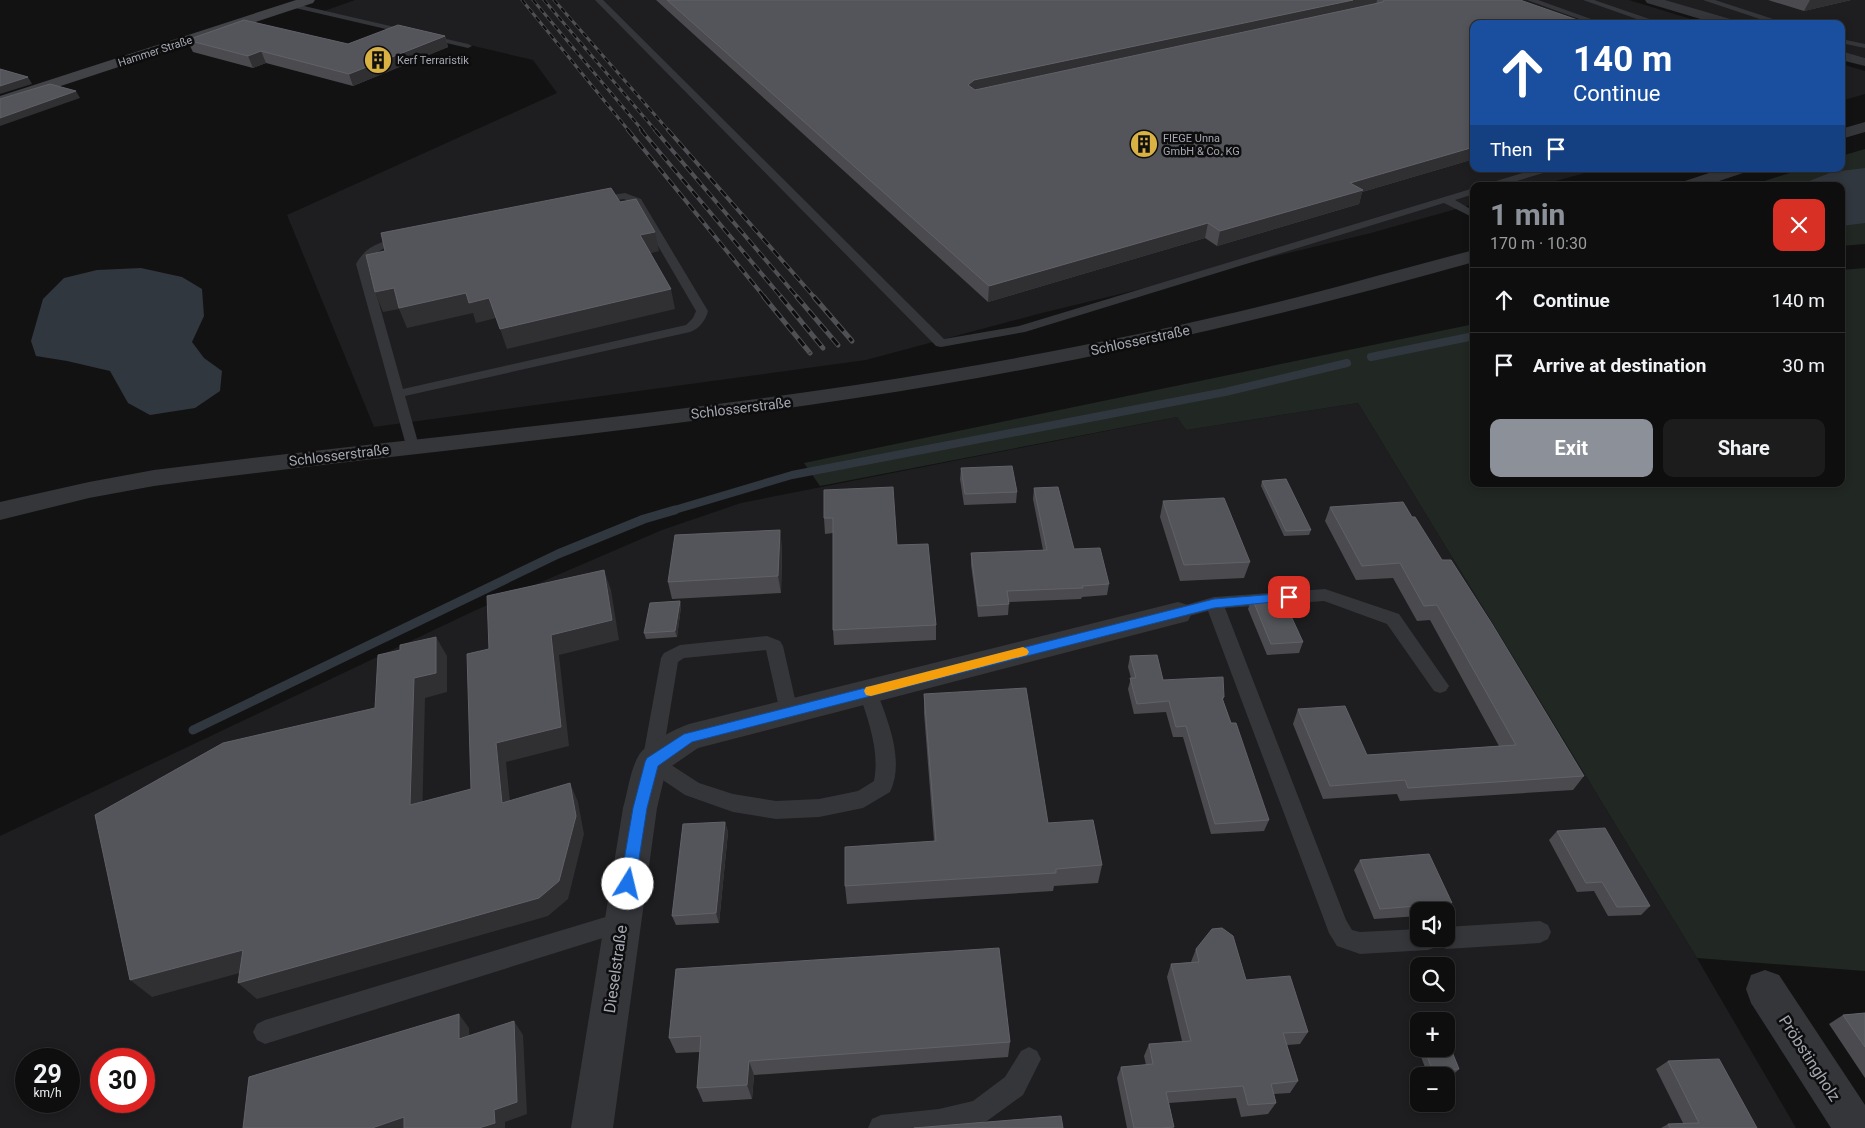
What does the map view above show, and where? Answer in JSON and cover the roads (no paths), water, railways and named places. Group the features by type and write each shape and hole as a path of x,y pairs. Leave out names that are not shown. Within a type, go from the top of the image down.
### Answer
{"main road":[{"name":"Hammer Straße","path":"0,101 309,0"}],"street":[{"path":"1651,0 1718,20"},
{"path":"1845,56 1865,62"},
{"path":"1845,133 1865,127"},
{"path":"1700,182 1728,172"},
{"name":"Schlosserstraße","path":"0,511 89,490 154,478 768,404 1017,365 1240,318 1470,257"},
{"path":"652,762 689,737 1178,612"},
{"name":"Dieselstraße","path":"592,1128 640,808 652,762"},
{"name":"Pröbstingholz","path":"1765,988 1855,1128"}],"lane":[{"path":"599,0 941,343 1021,329 1470,192"},
{"path":"1531,0 1589,20"},
{"path":"1586,0 1648,20"},
{"path":"1707,0 1780,20"},
{"path":"1726,0 1781,20"},
{"path":"294,5 468,46"},
{"path":"1845,43 1865,46"},
{"path":"1503,182 1536,172"},
{"path":"398,394 690,328 695,324 701,317 702,311 637,201 625,196 579,204"},
{"path":"1446,200 1470,213"},
{"path":"412,446 362,264 367,253 382,245 418,237"},
{"path":"1178,612 1214,603 1325,595 1393,619 1440,686"},
{"path":"1214,603 1337,926 1345,938 1360,943 1410,940"},
{"path":"789,712 774,646 767,643 680,652 670,658 652,762 692,789 733,803 776,810 819,808 863,799 883,786 887,772 884,748 868,692"},
{"path":"265,1032 622,922"},
{"path":"1455,937 1540,932"},
{"path":"881,1128 939,1121 978,1112 1014,1086 1028,1059"}],"waterway":[{"path":"1371,357 1470,337"},
{"path":"671,511 792,475 1225,392 1347,363"},
{"path":"193,730 558,554 644,519 675,510"}],"railway":[{"path":"522,0 629,131"},
{"path":"533,0 643,131"},
{"path":"544,0 656,131"},
{"path":"554,0 669,131"},
{"path":"628,130 765,298"},
{"path":"641,130 782,298"},
{"path":"655,130 798,298"},
{"path":"668,130 815,298"},
{"path":"764,297 810,353"},
{"path":"781,297 823,348"},
{"path":"797,297 838,345"},
{"path":"814,297 852,341"}],"place":[{"name":"Kerf Terraristik","path":"378,60"},
{"name":"FIEGE Unna GmbH & Co. KG","path":"1144,144"}]}
